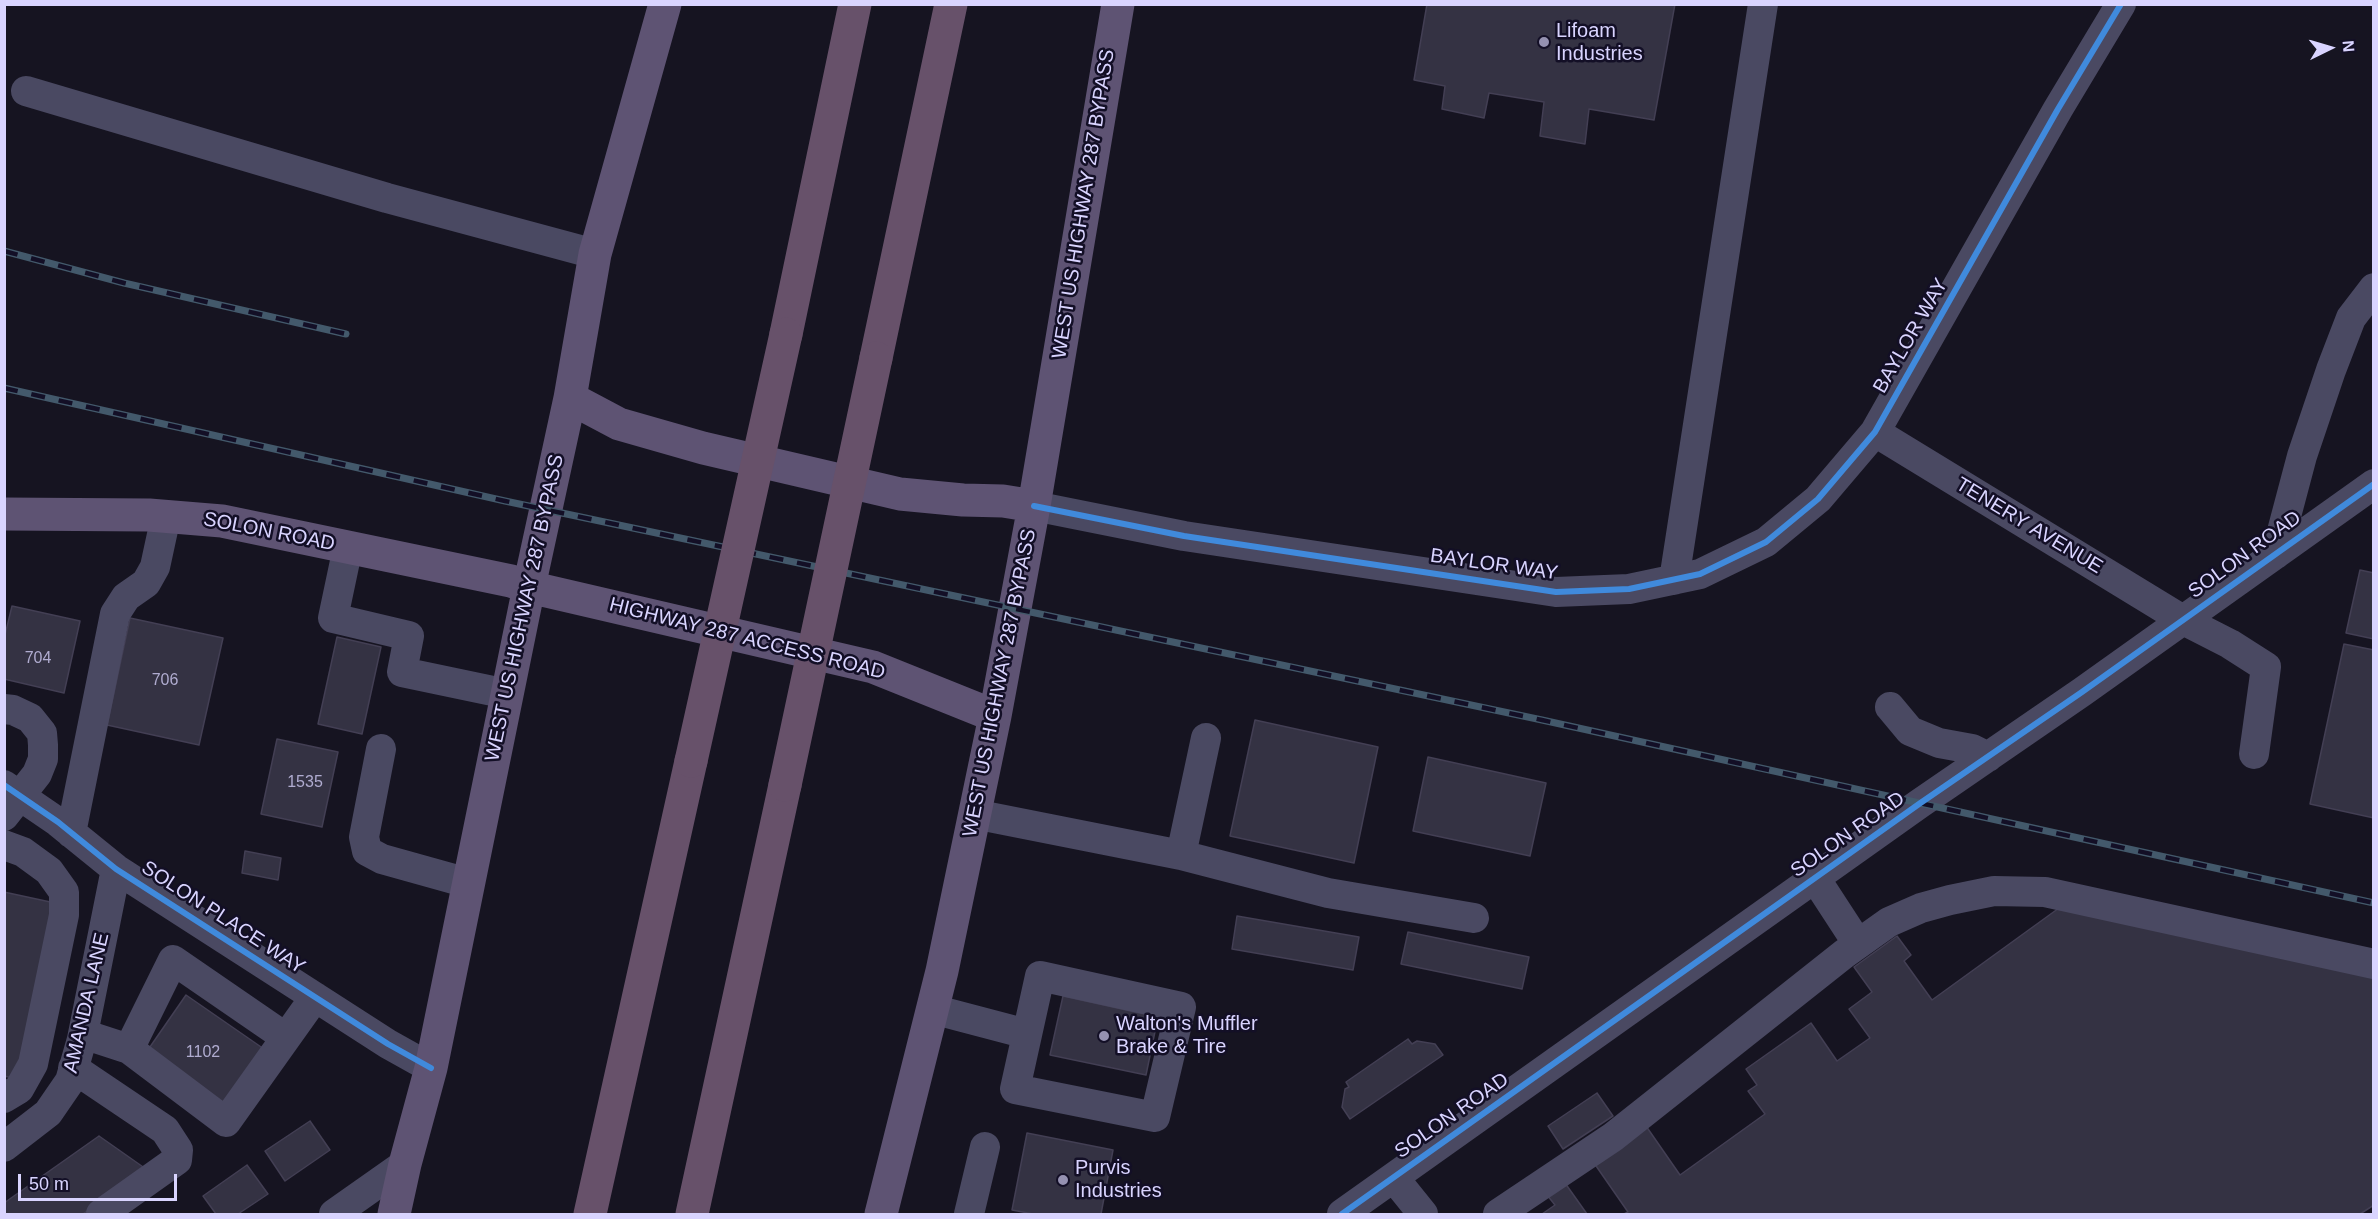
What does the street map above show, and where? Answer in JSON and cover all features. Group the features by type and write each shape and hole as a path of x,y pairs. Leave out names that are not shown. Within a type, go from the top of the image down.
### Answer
{"highway":[{"path":"590,1215 786,334 855,4"},
{"path":"692,1215 951,4"}],"main road":[{"name":"WEST US HIGHWAY 287 BYPASS","path":"394,1215 430,1068 570,398 595,254 665,4"},
{"name":"WEST US HIGHWAY 287 BYPASS","path":"881,1215 932,1009 995,717 1034,506 1118,4"},
{"path":"570,398 619,424 703,447 900,494 1003,501 1034,506"},
{"name":"SOLON ROAD","path":"4,514 166,516 222,521 511,581 529,587"},
{"name":"HIGHWAY 287 ACCESS ROAD","path":"529,587 873,667 995,717"}],"street":[{"path":"1674,580 1763,4"},
{"name":"BAYLOR WAY","path":"1034,506 1184,536 1556,592 1629,589 1700,574 1766,542 1818,499 1875,432 2058,109 2121,4"},
{"path":"26,91 387,198 595,254"},
{"path":"2276,554 2302,456 2331,370 2350,318 2373,288"},
{"name":"TENERY AVENUE","path":"1875,432 2183,620 2230,644 2266,667 2254,754"},
{"name":"SOLON ROAD","path":"1342,1215 2373,483"},
{"path":"49,871 73,835 115,614 126,597 146,583 155,567 166,516"},
{"path":"348,547 333,618 410,636 402,672 507,694"},
{"path":"1890,707 1911,731 1939,743 1972,749 1988,757"},
{"path":"4,709 13,710 30,718 42,733 43,759 37,774 10,799"},
{"path":"1181,855 1206,738"},
{"path":"381,748 364,837 367,851 382,859 468,883"},
{"name":"SOLON PLACE WAY","path":"10,799 73,835 116,869 388,1044 430,1068"},
{"path":"974,814 1181,855 1328,893 1474,918"},
{"path":"4,845 22,852 49,871 64,892 64,915 33,1064 19,1089 4,1098"},
{"name":"AMANDA LANE","path":"4,1147 48,1113 70,1081 83,1034 116,869"},
{"path":"1815,878 1858,944"},
{"path":"1498,1215 1613,1137 1858,944 1889,922 1921,908 1995,891 2045,892 2373,964"},
{"path":"129,1050 173,960 285,1037"},
{"path":"1040,976 1181,1006 1155,1118 1015,1089 1027,1034 1040,976"},
{"path":"48,988 90,998"},
{"path":"83,1034 129,1050 226,1122 315,997"},
{"path":"932,1009 1027,1034"},
{"path":"73,1068 165,1130 178,1150 177,1160 100,1215"},
{"path":"969,1215 985,1148"},
{"path":"334,1215 405,1164"},
{"path":"1394,1178 1423,1215"}],"building":[{"name":"Lifoam Industries","path":"1427,4 1675,4 1654,120 1589,109 1585,144 1540,136 1544,102 1489,93 1484,118 1442,109 1445,86 1414,80"},
{"path":"2360,570 2374,573 2374,639 2346,633"},
{"path":"12,606 80,621 64,693 4,679 4,639"},
{"path":"130,618 223,638 199,745 107,725"},
{"path":"337,637 381,647 362,734 318,724"},
{"path":"2344,644 2374,650 2374,818 2310,804"},
{"path":"1255,720 1378,747 1354,863 1230,836"},
{"path":"277,739 338,752 322,827 261,814"},
{"path":"1428,757 1546,783 1530,856 1413,831"},
{"path":"245,851 281,858 278,880 242,873"},
{"path":"4,892 55,903 17,1079 4,1076"},
{"path":"2059,908 2374,977 2374,1205 2360,1214 1624,1214 1628,1212 1594,1163 1646,1126 1680,1175 1765,1114 1748,1091 1757,1085 1746,1069 1811,1023 1837,1061 1870,1038 1849,1009 1872,992 1854,967 1897,936 1911,955 1904,961 1932,1000"},
{"path":"1237,916 1359,937 1353,970 1232,949"},
{"path":"1408,932 1529,957 1522,989 1401,964"},
{"path":"186,995 264,1049 222,1111 143,1057"},
{"name":"Walton's Muffler Brake & Tire","path":"1063,996 1158,1017 1146,1075 1050,1055"},
{"path":"1408,1039 1412,1044 1417,1041 1435,1044 1443,1055 1350,1119 1342,1107 1345,1089 1349,1087 1346,1082"},
{"path":"1597,1093 1613,1116 1563,1149 1548,1126"},
{"path":"310,1121 330,1150 285,1181 265,1151"},
{"name":"Purvis Industries","path":"1027,1133 1113,1150 1101,1214 1033,1214 1012,1210"},
{"path":"99,1136 146,1169 83,1214 4,1214 4,1203"},
{"path":"247,1165 268,1194 238,1214 216,1214 203,1196"},
{"path":"1565,1183 1587,1214 1542,1214 1555,1205 1547,1195"}],"railway":[{"path":"4,251 124,283 346,334"},
{"path":"4,388 505,501 1542,720 2374,903"}],"cycle path":[{"path":"1034,506 1184,536 1556,592 1629,589 1700,574 1766,542 1818,499 1875,432 2058,109 2121,4"},
{"path":"1342,1214 2374,484"},
{"path":"4,785 58,822 116,869 388,1044 431,1068"}],"place":[{"name":"Lifoam Industries","path":"1544,42"},
{"name":"Walton's Muffler Brake & Tire","path":"1104,1036"},
{"name":"Purvis Industries","path":"1063,1180"}]}
